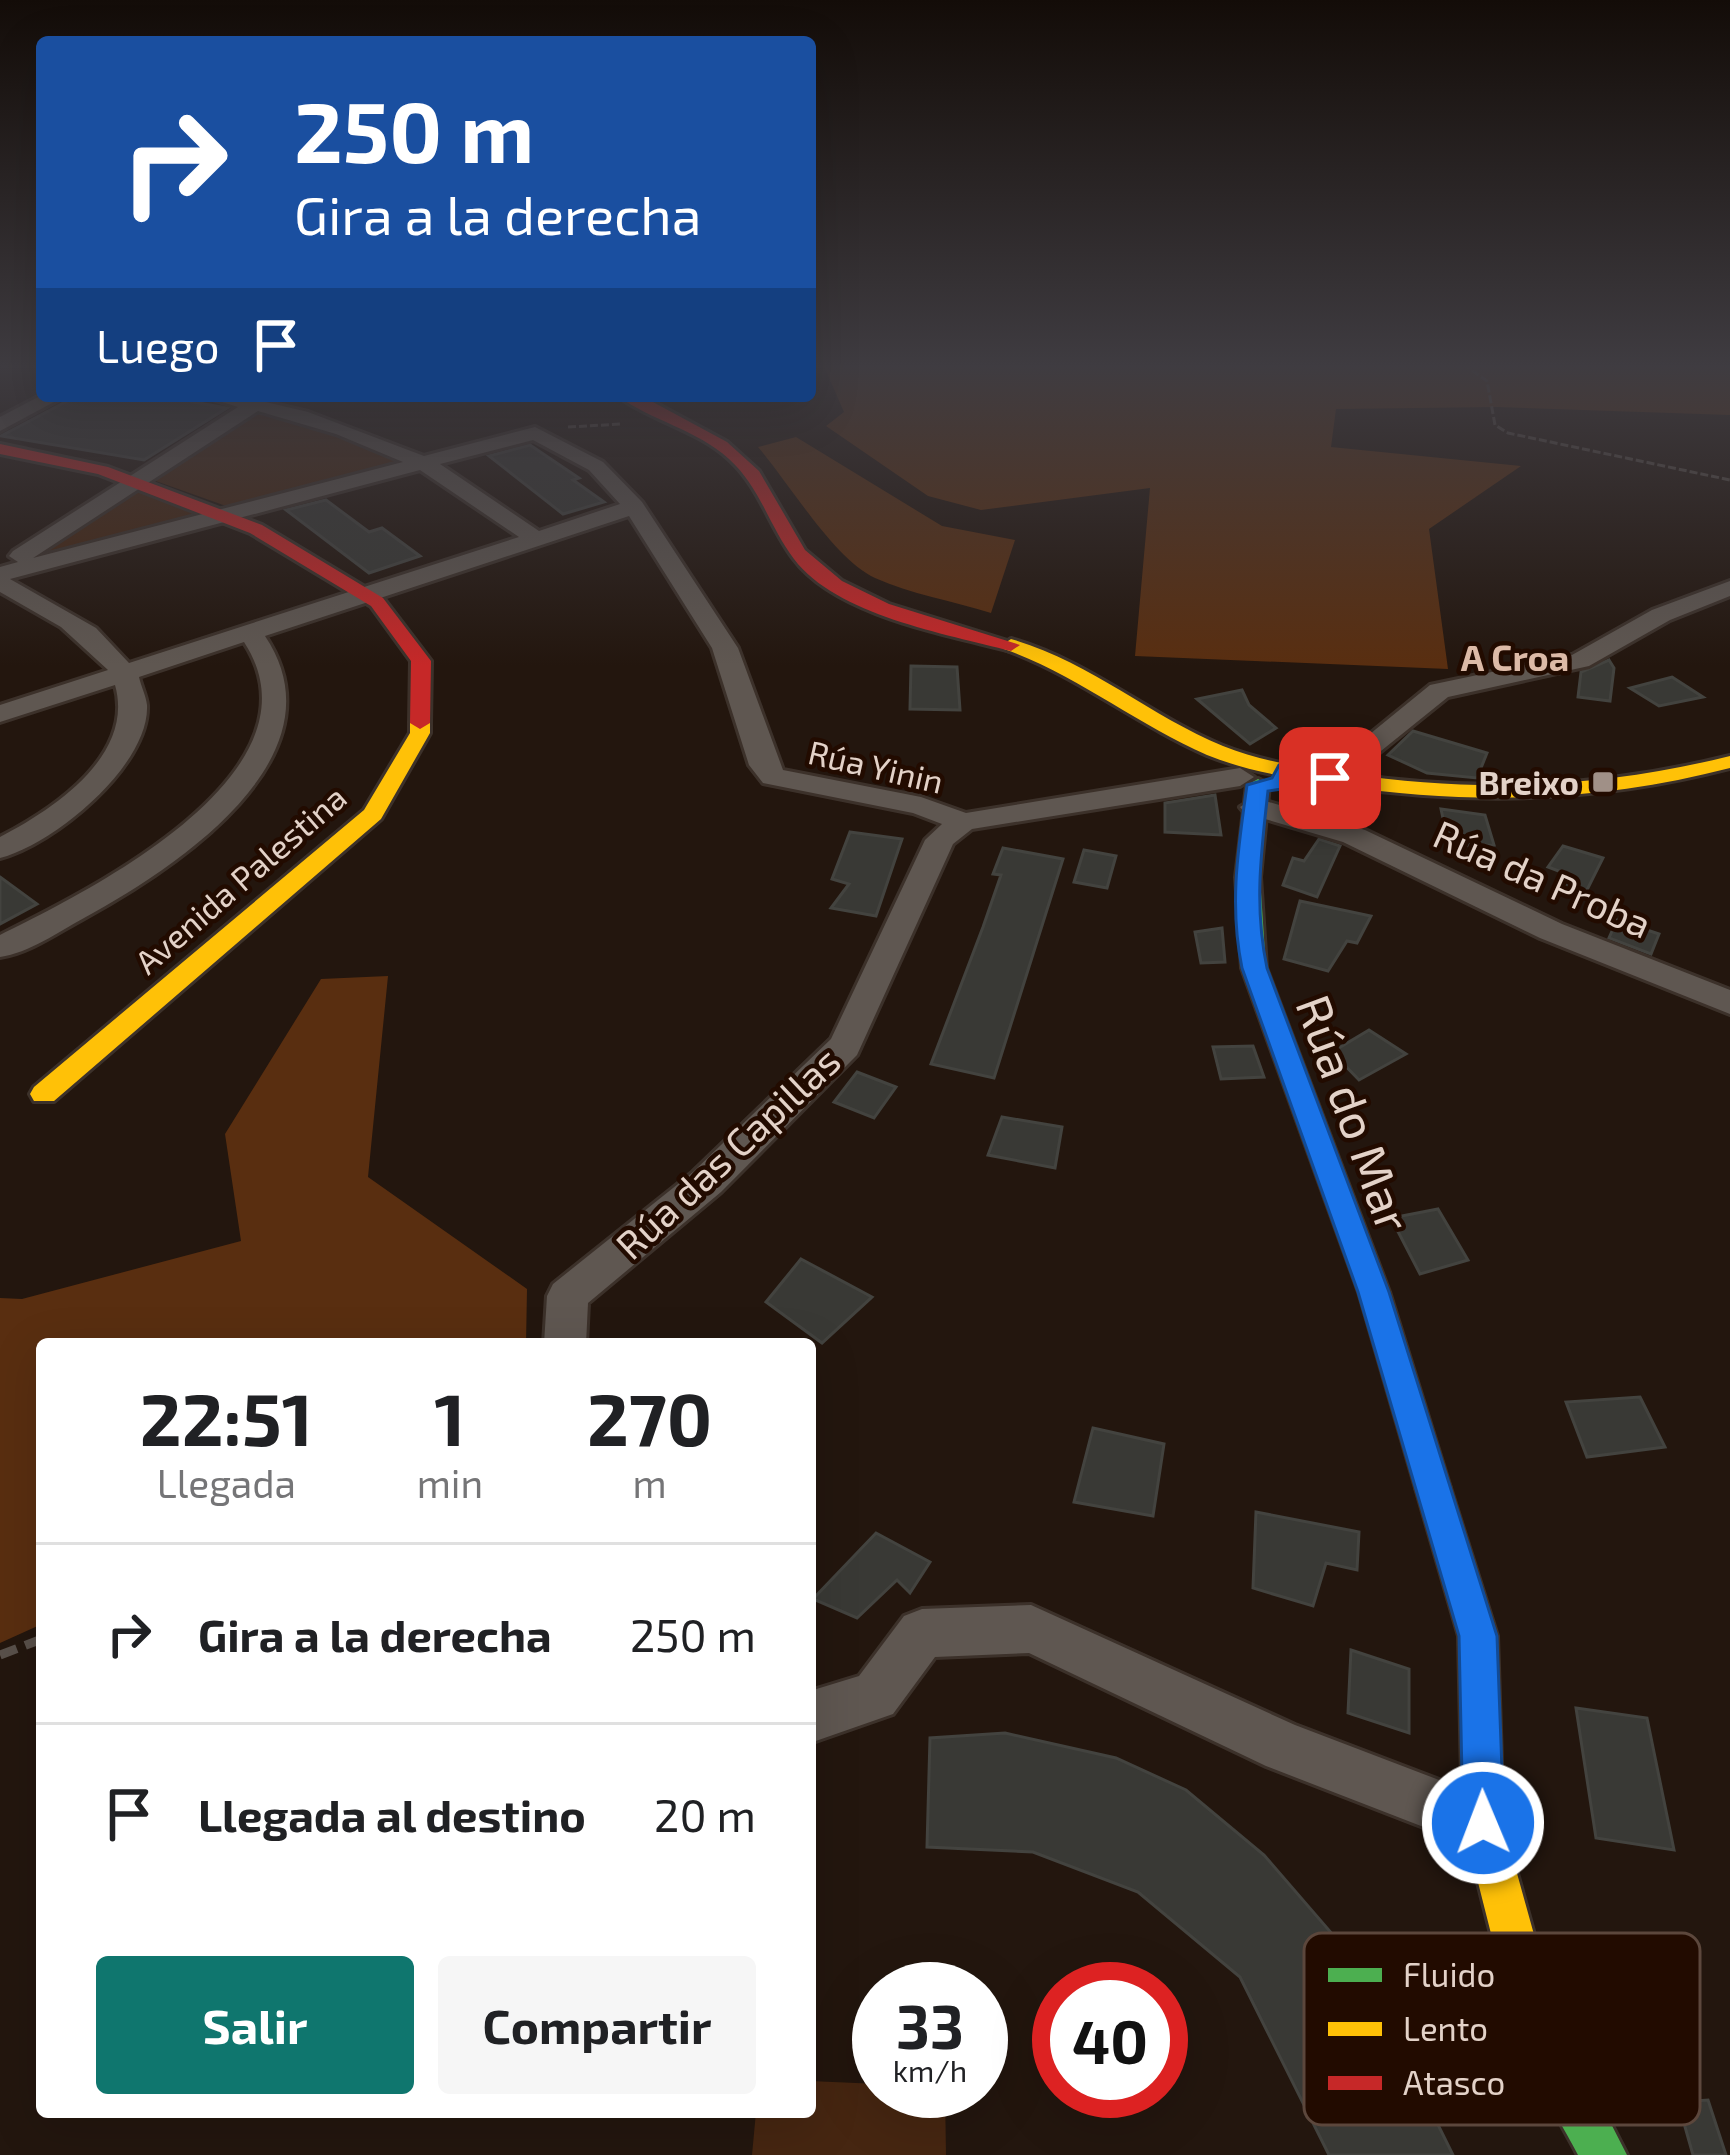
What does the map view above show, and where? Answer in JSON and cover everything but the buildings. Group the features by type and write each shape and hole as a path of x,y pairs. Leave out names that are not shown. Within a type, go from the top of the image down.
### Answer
{"street":[{"name":"Avenida Palestina","path":"44,1094 373,814 420,733 421,661 377,602 256,529 137,482 76,465"},
{"path":"0,572 163,465"},
{"path":"0,572 406,465"},
{"path":"430,465 496,505 535,539"},
{"name":"Rúa Yinin","path":"593,465 634,507 724,648 763,765 773,777 921,806 964,822"},
{"path":"746,465 794,548 816,572 867,598 1066,665 1192,740 1249,782"},
{"path":"0,714 634,507"},
{"path":"0,584 73,624 124,673 130,684 134,726 108,768 71,806 0,849"},
{"path":"1330,778 1439,691 1580,661 1661,615 1730,588"},
{"path":"2,947 104,894 173,848 232,796 272,733 273,672 251,633"},
{"path":"964,822 1249,782 1280,783 1286,770 1477,798 1568,798 1622,792 1730,762"},
{"name":"Rúa da Proba","path":"1249,782 1551,931 1730,1003"},
{"name":"Rúa do Mar","path":"1249,782 1245,924 1254,968 1374,1292 1478,1636 1483,1823 1512,1933"},
{"name":"Rúa das Capillas","path":"565,1338 568,1296 707,1182 844,1046 940,840 964,822"},
{"path":"816,1715 875,1696 922,1633 1031,1629 1285,1747 1483,1823"},
{"name":"Rúa do Mar","path":"1588,2125 1603,2155"}],"path":[{"path":"1657,465 1730,480"},
{"path":"0,1655 36,1641"}],"shaded area":[{"path":"176,465 385,465 226,506 153,480"},
{"path":"771,465 841,465 942,526 1015,540 991,613 875,578 844,555"},
{"path":"882,465 1521,466 1429,529 1448,669 1135,656 1150,488 981,510 928,496"},
{"path":"136,488 205,514 17,565"},
{"path":"388,976 368,1177 527,1289 526,1338 36,1338 36,1627 0,1643 0,1298 22,1299 241,1241 225,1134 321,979"},
{"path":"816,2081 852,2083 852,2118 945,2118 946,2155 752,2155 755,2118 816,2118"}],"traffic: fast":[{"path":"1258,785 1248,877 1254,968 1374,1292 1433,1488"},
{"path":"1588,2125 1603,2155"}],"traffic: slow":[{"path":"1011,645 1064,666 1214,750 1307,774 1440,792 1536,794 1631,784 1730,762"},
{"path":"44,1094 373,814 420,733 420,723"},
{"path":"1433,1488 1478,1636 1483,1823 1512,1933"}],"traffic: jam":[{"path":"76,465 102,470 256,529 377,602 421,661 420,723"},
{"path":"743,465 766,493 798,553 835,585 883,608 1011,645"}],"place":[{"name":"Breixo","path":"1603,782"}],"district":[{"name":"A Croa","path":"1515,656"}],"route":[{"path":"1330,778 1286,770 1280,783 1258,785 1245,885 1245,924 1254,968 1374,1292 1478,1636 1483,1823"}]}
